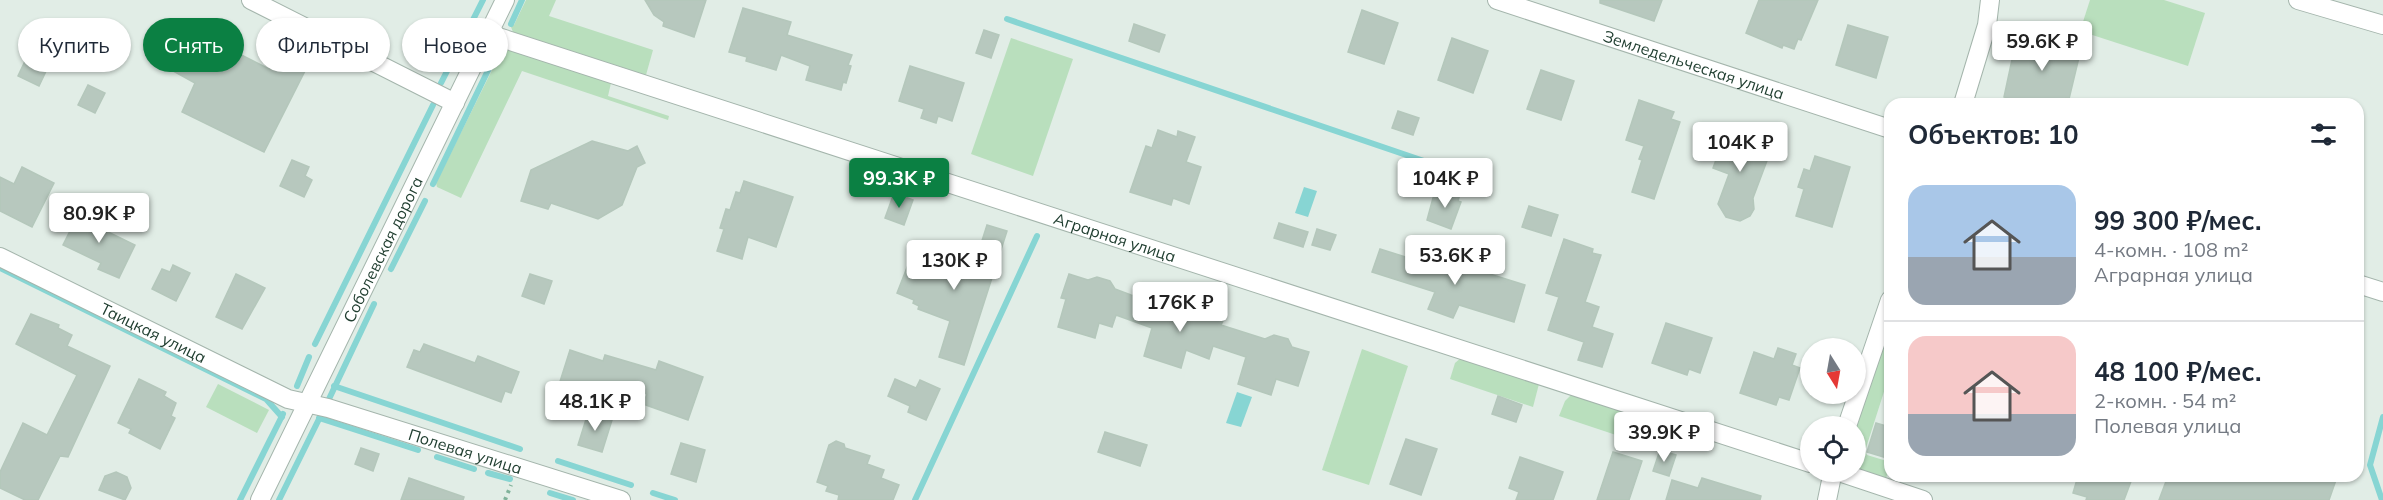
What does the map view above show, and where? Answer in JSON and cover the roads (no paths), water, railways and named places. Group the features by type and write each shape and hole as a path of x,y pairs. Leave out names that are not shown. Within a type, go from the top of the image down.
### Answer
{"street":[{"path":"250,0 455,104"},
{"name":"Соболевская дорога","path":"497,18 505,0"},
{"name":"Земледельческая улица","path":"1497,0 1884,127"},
{"path":"1965,98 1987,25 1990,0"},
{"path":"2298,0 2383,24"},
{"name":"Аграрная улица","path":"508,40 1800,460"},
{"name":"Соболевская дорога","path":"260,500 471,72"},
{"name":"Таицкая улица","path":"0,257 308,403"},
{"path":"2364,286 2383,292"},
{"path":"1850,416 1884,318"},
{"name":"Полевая улица","path":"308,403 621,500"},
{"path":"1866,481 1923,500"},
{"path":"1827,500 1832,482"}],"water":[{"path":"1304,187 1317,191 1308,217 1295,213"},
{"path":"1237,392 1252,397 1241,427 1226,423"}],"waterway":[{"path":"441,83 483,0"},
{"path":"511,24 522,0"},
{"path":"1007,19 1468,176"},
{"path":"433,184 487,72"},
{"path":"315,344 433,105"},
{"path":"391,269 425,201"},
{"path":"915,500 1037,236"},
{"path":"0,268 266,399 282,417"},
{"path":"329,399 374,304"},
{"path":"297,386 309,357"},
{"path":"334,386 520,449"},
{"path":"240,500 283,414"},
{"path":"279,500 321,415"},
{"path":"2382,500 2370,465 2383,417"},
{"path":"319,418 418,450"},
{"path":"437,457 474,469"},
{"path":"558,461 631,485"},
{"path":"488,473 510,479"},
{"path":"550,493 573,500"},
{"path":"653,493 675,500"}]}
